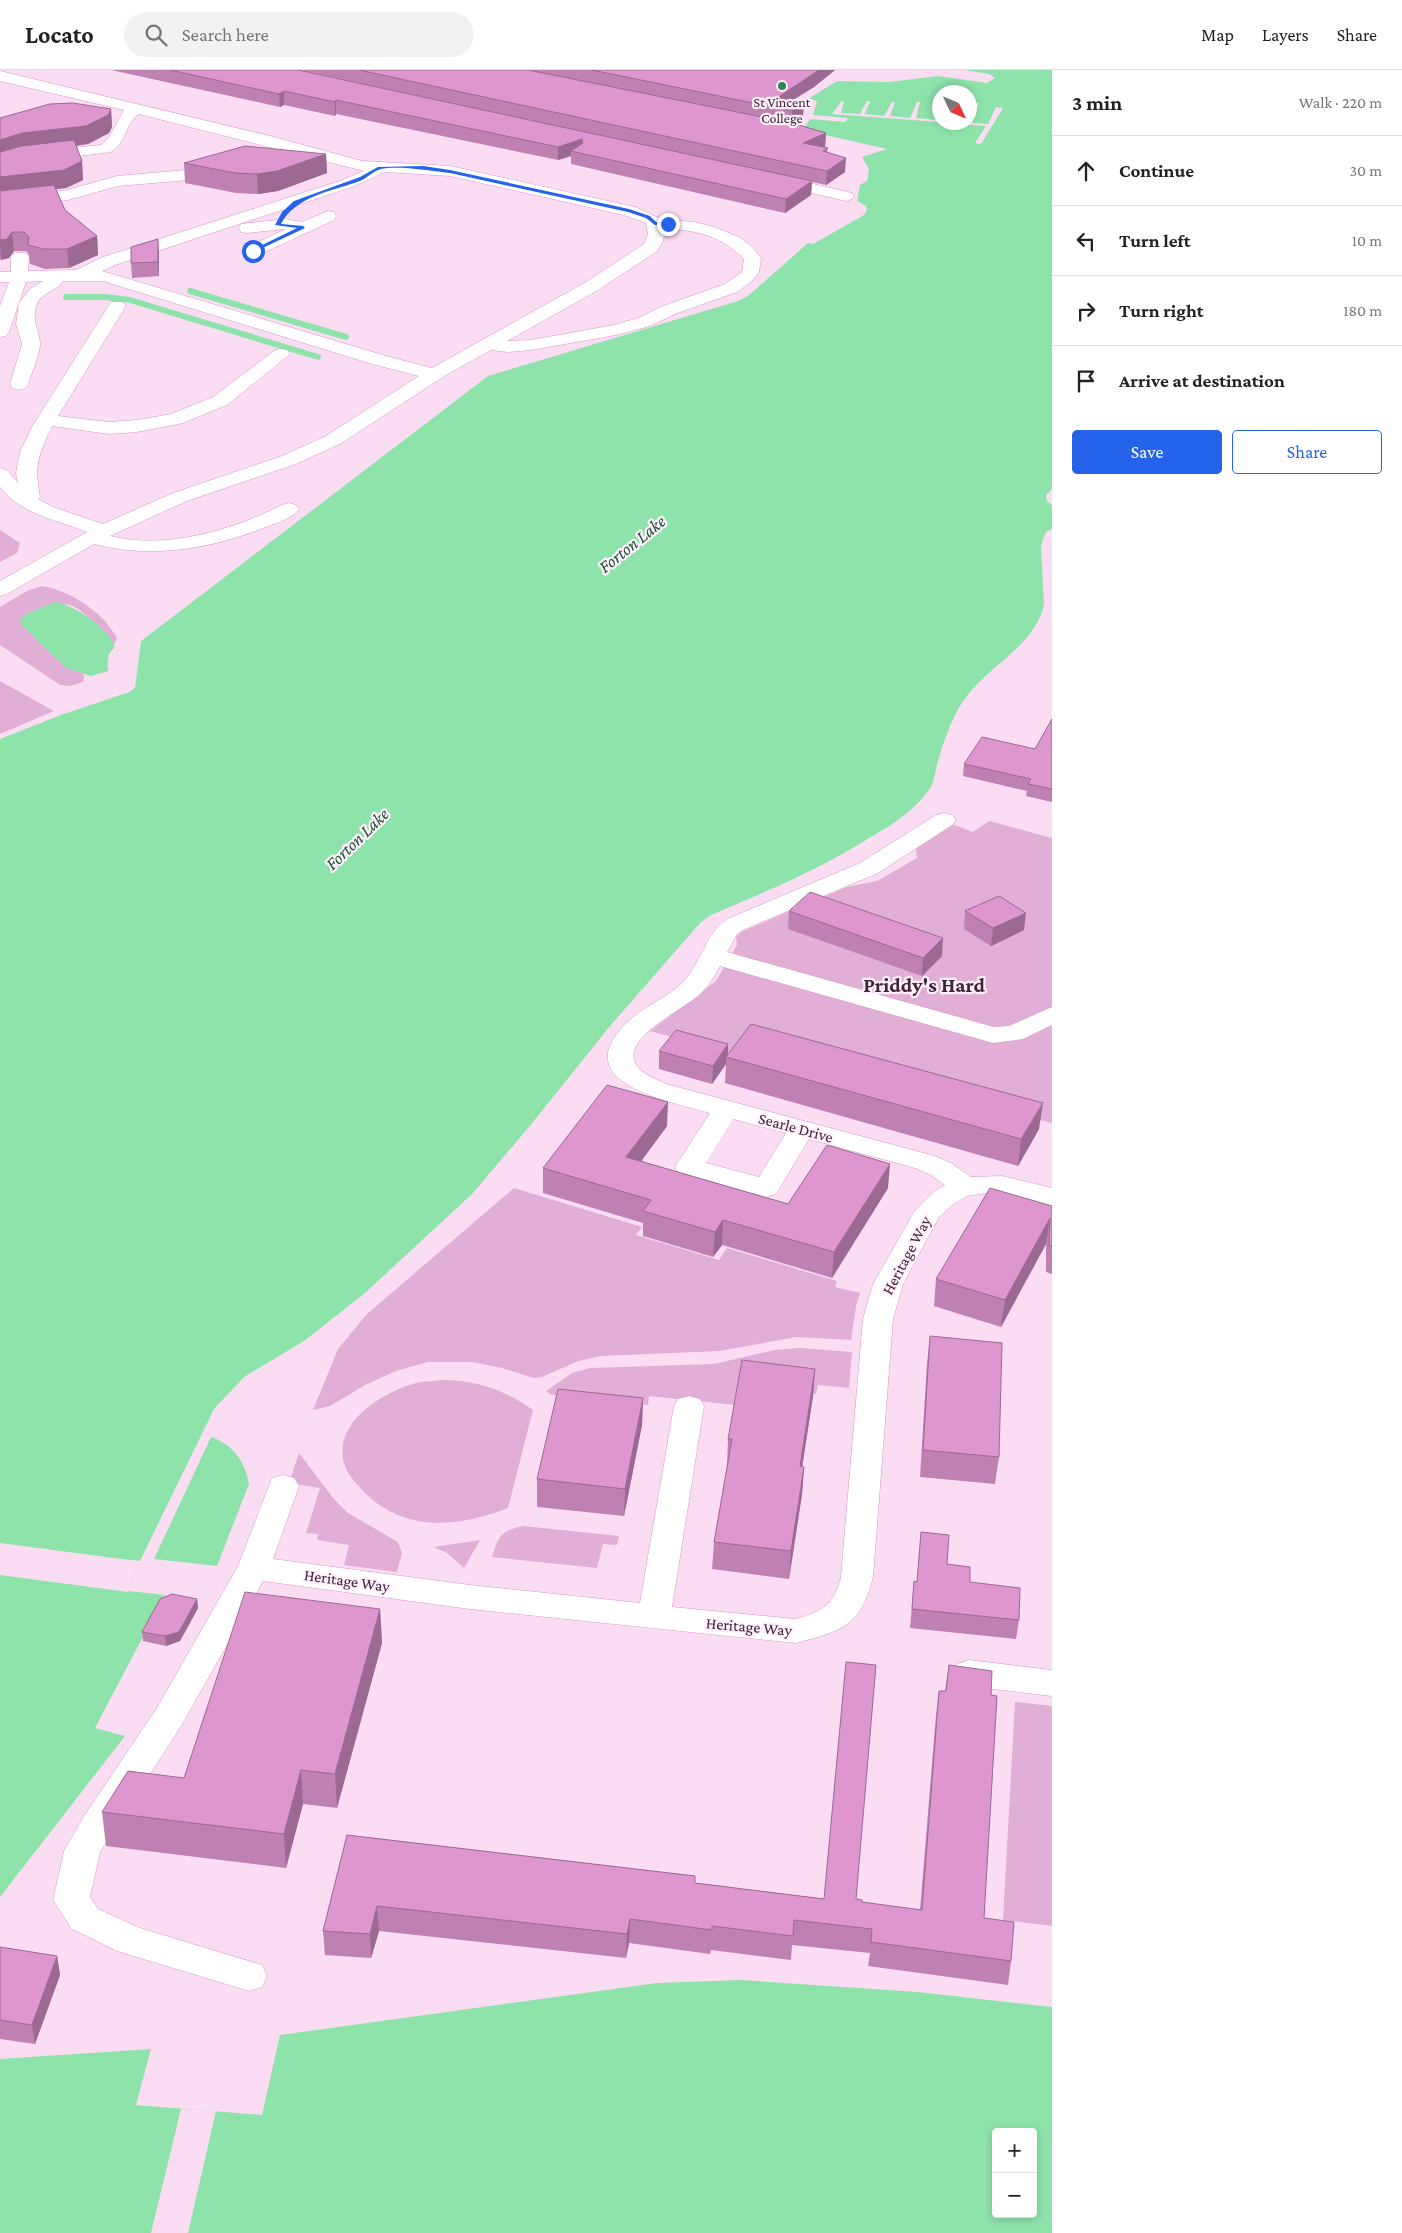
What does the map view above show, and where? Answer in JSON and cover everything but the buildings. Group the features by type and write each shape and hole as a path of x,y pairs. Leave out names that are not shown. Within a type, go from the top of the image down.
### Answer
{"street":[{"path":"0,76 260,139 354,164 380,168 423,168 456,172 629,211 648,217 655,224 687,226 731,240 744,249 752,258 751,270 743,280 731,288 632,325 531,345 508,347 491,344"},
{"path":"55,105 77,95"},
{"path":"0,164 24,158 98,151 111,146 116,141 127,114 136,109"},
{"path":"0,203 68,195 100,184 192,174 260,139"},
{"path":"66,154 69,159 125,175 129,180"},
{"path":"81,275 89,269 110,261 201,230 354,182 380,168"},
{"path":"761,177 846,196"},
{"path":"278,225 287,209 306,197"},
{"path":"253,251 328,216"},
{"path":"0,590 97,534 180,497 279,464 318,448 362,423 435,374 586,290 646,251 656,240 655,224"},
{"path":"201,230 278,225 303,227"},
{"path":"0,266 20,267 57,276 108,277 370,357 435,374"},
{"path":"0,277 20,267"},
{"path":"0,332 20,267"},
{"path":"19,384 31,344 25,324 28,303 36,293 54,282 57,276"},
{"path":"24,500 30,497 26,477 29,457 46,420 117,306"},
{"path":"46,420 109,428 137,426 176,419 220,400 281,354"},
{"path":"0,474 24,500 111,542 143,545 185,542 254,526 289,509"},
{"path":"944,820 869,868 736,924 727,930 712,956 993,1035 1014,1033 1052,1014"},
{"name":"Searle Drive","path":"712,956 704,972 691,988 641,1023 628,1036 620,1055 626,1073 656,1090 926,1162 941,1169 965,1186"},
{"path":"726,1109 689,1167 766,1188 802,1129"},
{"name":"Heritage Way","path":"254,1568 470,1597 796,1631 825,1623 841,1612 852,1598 857,1577 872,1379 882,1303 888,1284 928,1212 947,1194 965,1186 984,1183 1007,1185 1052,1197"},
{"path":"654,1617 689,1406"},
{"path":"249,1976 130,1940 86,1919 71,1900 82,1851 96,1826 169,1717 227,1612 254,1568 283,1486"},
{"path":"969,1673 1052,1683"}],"shaded area":[{"path":"0,530 20,543 17,553 0,562"},
{"path":"42,586 64,593 85,604 95,611 117,638 114,645 94,622 70,605 58,604 45,607 22,618 71,670 82,672 83,682 71,686 60,685 0,645 0,607 27,591"},
{"path":"0,681 7,685 54,711 0,734"},
{"path":"989,821 1052,838 1052,1123 747,1042 738,1055 650,1031 716,981 737,945 736,937 741,932 847,887 877,881 917,858 916,848 952,824 973,832"},
{"path":"514,1188 642,1227 636,1235 719,1260 727,1248 837,1281 835,1287 860,1293 851,1340 796,1337 720,1351 601,1356 578,1361 542,1377 534,1378 502,1368 472,1362 428,1362 396,1371 365,1385 330,1406 313,1410 338,1349 367,1314"},
{"path":"800,1348 852,1352 849,1388 818,1385 816,1394 740,1385 736,1405 649,1396 648,1405 552,1395 546,1391 572,1373 590,1368 714,1364 775,1350"},
{"path":"446,1380 470,1382 492,1388 513,1397 533,1410 508,1508 471,1519 452,1522 416,1521 382,1507 366,1494 348,1472 344,1463 343,1448 346,1434 353,1422 376,1401 403,1387 416,1383"},
{"path":"299,1453 334,1499 348,1513 398,1542 402,1553 397,1572 344,1565 349,1545 317,1540 318,1534 306,1533 320,1488 289,1483"},
{"path":"523,1526 619,1536 617,1545 603,1544 597,1568 492,1557 499,1539 505,1532"},
{"path":"480,1540 464,1568 447,1553 434,1547"},
{"path":"1015,1702 1052,1706 1052,1926 1003,1920"}],"water":[{"name":"Forton Lake","path":"965,70 1052,70 1052,489 1046,495 1047,501 1052,505 1052,529 1046,532 1041,545 1044,604 1040,618 1024,641 979,682 964,699 947,734 931,787 917,804 903,816 852,849 772,889 711,915 701,922 610,1026 529,1127 472,1194 365,1293 304,1341 244,1377 214,1409 140,1561 128,1591 165,1595 95,1728 125,1736 0,1897 0,739 61,715 129,692 135,688 141,641 488,376 738,301 748,296 808,243 813,244 864,215 867,210 866,206 857,201 860,185 867,181 869,169 862,157 887,149 803,130 810,119 845,122 848,118 813,115 817,101 808,99 837,81 889,82 938,76 987,83 995,78 989,74"},
{"path":"55,602 62,603 80,612 98,625 111,639 114,647 108,657 108,671 91,676 66,668 22,625 20,621 26,614"},
{"path":"211,1437 225,1444 237,1455 245,1469 249,1484 217,1566 154,1559"},
{"path":"741,1980 918,1992 1052,2007 1052,2233 0,2233 0,2059 151,2049 136,2105 262,2115 280,2035 657,1983"}],"pier":[{"path":"844,101 841,113 860,114 867,101 870,101 865,114 884,116 892,102 895,102 890,116 910,118 917,102 920,102 916,118 932,120 932,121 832,114"},
{"path":"996,107 1003,108 981,144 975,143 986,126 977,125 977,123 988,124"},
{"path":"0,1543 140,1561 128,1592 0,1575"},
{"path":"181,2109 216,2111 188,2233 151,2233"}],"waterway":[{"path":"190,291 346,337"},
{"path":"66,297 105,297 130,300 318,357"}],"place":[{"name":"St Vincent College","path":"782,86"}],"district":[{"name":"Priddy's Hard","path":"924,985"}],"route":[{"path":"253,251 303,227 278,225 284,213 296,202 361,178 380,168 423,168 450,171 639,213 653,220 655,224 668,224"}]}
